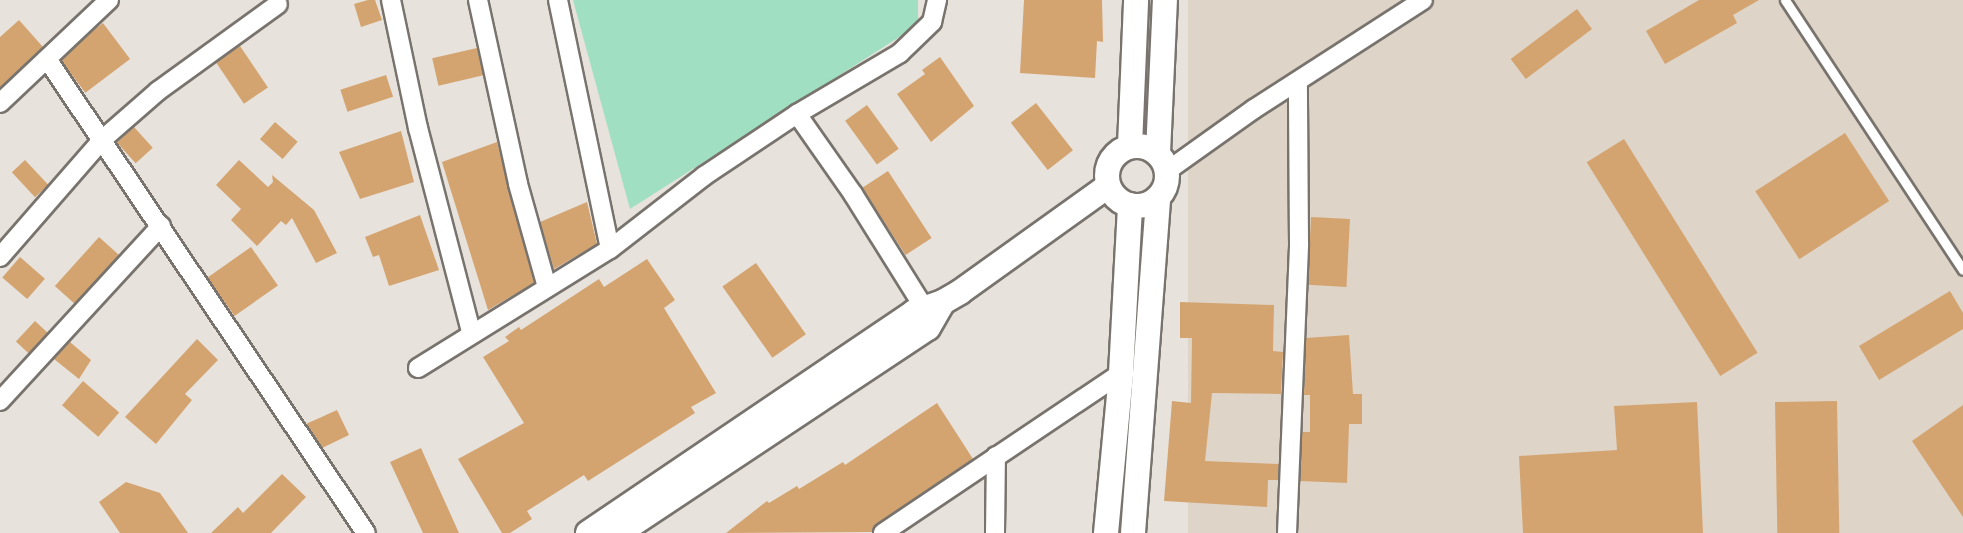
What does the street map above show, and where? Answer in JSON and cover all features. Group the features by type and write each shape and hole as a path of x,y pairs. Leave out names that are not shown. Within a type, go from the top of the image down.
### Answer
{"street":[{"path":"0,102 109,0"},
{"path":"391,0 418,128 471,332"},
{"path":"478,0 518,184 547,286"},
{"path":"558,0 610,249"},
{"path":"418,368 471,332 610,249 704,176 797,114 906,48 932,22 937,0"},
{"path":"1130,146 1136,0"},
{"path":"1162,162 1149,148 1130,146 1113,157 1108,166 1108,186 1116,198 1130,205 1140,206 1158,198 1164,190 1162,162 1165,0"},
{"path":"1162,162 1298,81 1423,0"},
{"path":"0,257 103,139 158,91 278,4"},
{"path":"47,59 366,533"},
{"path":"1287,533 1299,243 1298,81"},
{"path":"797,114 934,311"},
{"path":"619,533 1108,186"},
{"path":"1132,533 1158,198"},
{"path":"1106,533 1121,373 1130,205"},
{"path":"0,401 161,226"},
{"path":"593,532 934,311"},
{"path":"883,533 1121,373"},
{"path":"995,533 996,456"}],"lane":[{"path":"1785,0 1963,270"}],"shaded area":[{"path":"1188,0 1963,0 1963,533 1188,533"}],"green space":[{"path":"573,0 918,0 918,25 630,209"}],"building":[{"path":"375,0 382,20 361,27 354,4"},
{"path":"1024,0 1102,0 1103,42 1097,41 1095,78 1020,73"},
{"path":"1699,0 1759,0 1733,15 1737,23 1665,64 1646,31"},
{"path":"1577,9 1592,29 1526,79 1511,59"},
{"path":"19,20 43,47 0,88 0,37"},
{"path":"103,23 130,59 85,93 58,57"},
{"path":"240,46 268,87 244,104 216,62"},
{"path":"477,48 483,75 438,86 432,58"},
{"path":"940,57 974,106 931,142 897,94 925,74 922,70"},
{"path":"386,75 393,97 347,112 340,90"},
{"path":"1036,103 1073,150 1048,170 1011,123"},
{"path":"867,105 899,149 877,165 845,121"},
{"path":"275,122 298,142 283,159 260,139"},
{"path":"134,127 153,148 136,163 117,142"},
{"path":"401,131 414,182 360,199 339,152"},
{"path":"1845,133 1889,201 1799,259 1755,191"},
{"path":"1624,139 1758,353 1720,376 1587,162"},
{"path":"497,142 534,283 488,310 442,162"},
{"path":"25,160 48,185 35,197 12,172"},
{"path":"239,160 268,187 273,182 272,175 314,210 337,253 316,263 292,218 286,225 281,221 257,246 231,220 241,209 216,185"},
{"path":"888,171 932,238 906,255 862,188"},
{"path":"587,202 597,244 554,269 540,222"},
{"path":"420,215 439,270 389,286 379,255 373,257 365,237"},
{"path":"1311,217 1350,219 1346,287 1307,285"},
{"path":"99,237 119,255 75,304 55,286"},
{"path":"251,247 278,286 235,316 208,277"},
{"path":"20,257 45,279 27,299 2,277"},
{"path":"647,259 675,300 664,308 716,393 691,407 695,413 588,481 584,475 527,511 532,519 510,533 502,533 458,459 524,423 483,357 509,341 505,337 519,327 521,330 599,279 604,287"},
{"path":"756,263 806,334 772,358 722,287"},
{"path":"1950,291 1963,313 1963,329 1879,380 1859,346"},
{"path":"1180,302 1274,305 1273,351 1283,352 1281,394 1212,393 1205,461 1279,464 1278,480 1268,480 1267,507 1164,501 1172,401 1191,403 1192,338 1180,338"},
{"path":"35,321 48,333 29,354 16,341"},
{"path":"1349,335 1353,394 1362,394 1362,424 1349,424 1347,483 1300,481 1302,432 1310,432 1310,395 1304,395 1306,338"},
{"path":"197,339 218,360 185,394 192,400 156,444 125,417"},
{"path":"70,342 91,360 79,379 54,359"},
{"path":"83,381 119,412 98,437 62,405"},
{"path":"1837,401 1839,533 1777,533 1775,402"},
{"path":"1697,402 1703,533 1523,533 1519,456 1617,450 1614,406"},
{"path":"937,403 973,459 877,524 872,532 726,533 767,501 769,503 797,486 799,489 843,462 845,465"},
{"path":"1963,405 1963,517 1912,441"},
{"path":"337,410 349,435 322,448 306,424"},
{"path":"421,448 459,533 423,533 390,462"},
{"path":"282,474 306,497 271,533 211,533 238,507 243,513"},
{"path":"126,482 160,493 188,533 120,533 99,502"}]}
